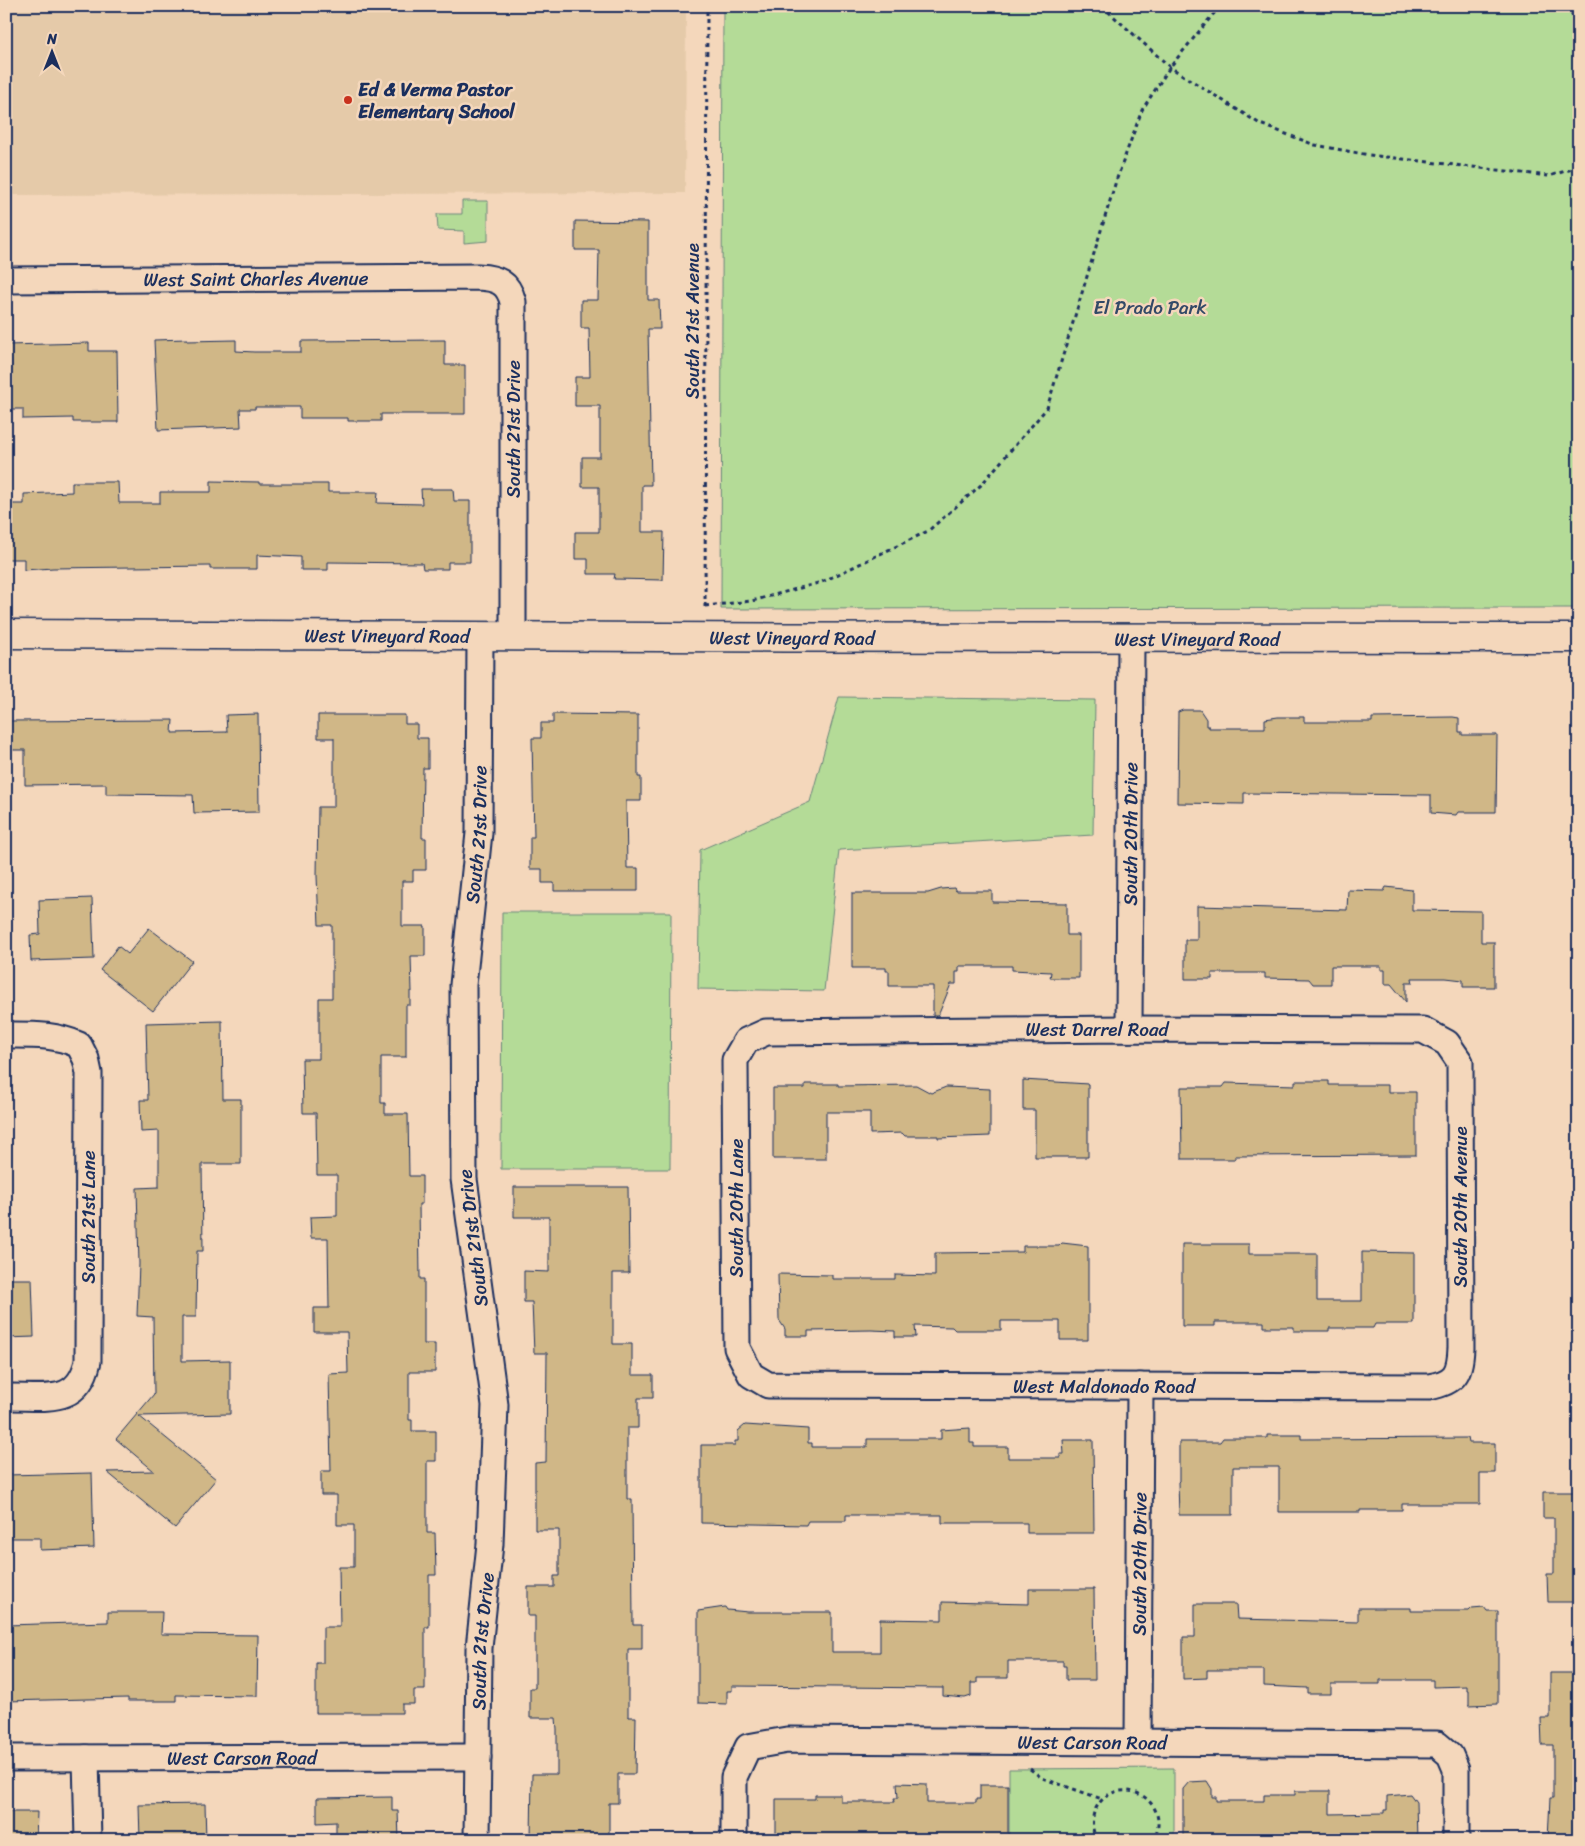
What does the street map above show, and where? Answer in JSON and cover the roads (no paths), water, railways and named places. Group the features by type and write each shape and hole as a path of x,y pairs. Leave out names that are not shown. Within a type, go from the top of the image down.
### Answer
{"street":[{"name":"West Saint Charles Avenue","path":"6,280 478,277 497,279 505,284"},
{"name":"South 21st Drive","path":"505,284 513,302 514,636"},
{"name":"West Vineyard Road","path":"6,634 703,636 1131,640 1579,638"},
{"name":"South 21st Drive","path":"477,1840 479,1648 490,1544 495,1405 464,1179 463,985 479,833 480,636"},
{"name":"South 20th Drive","path":"1129,1028 1131,640"},
{"name":"West Darrel Road","path":"746,1041 766,1032 1129,1028 1423,1030 1446,1043"},
{"name":"South 21st Lane","path":"6,1035 62,1037 79,1045 86,1059 89,1073 88,1362 85,1376 77,1388 66,1394 53,1396 6,1396"},
{"name":"South 20th Lane","path":"746,1041 736,1060 737,1348 751,1375"},
{"name":"South 20th Avenue","path":"1446,1043 1460,1062 1461,1363 1456,1375"},
{"name":"West Maldonado Road","path":"751,1375 768,1385 1429,1387 1442,1384 1456,1375"},
{"name":"South 20th Drive","path":"1138,1742 1140,1386"},
{"name":"West Carson Road","path":"734,1840 734,1777 748,1747 787,1740 1437,1744 1450,1755 1456,1769 1456,1840"},
{"name":"West Carson Road","path":"6,1758 478,1757"},
{"path":"86,1758 88,1840"}],"place":[{"name":"Ed & Verma Pastor Elementary School","path":"348,100"}],"park label":[{"name":"El Prado Park","path":"1150,307"}]}
